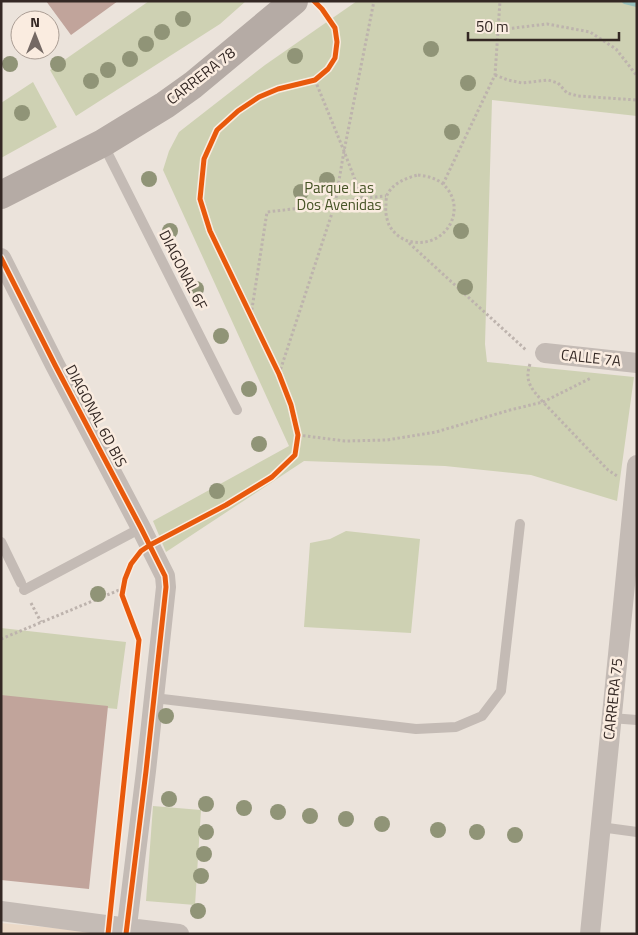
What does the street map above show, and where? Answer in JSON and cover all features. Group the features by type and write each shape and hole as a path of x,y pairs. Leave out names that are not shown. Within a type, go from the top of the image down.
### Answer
{"street":[{"name":"CARRERA 78","path":"1,195 103,143 165,105 193,85 294,1"},
{"name":"DIAGONAL 6D BIS","path":"1,258 165,576 166,587 154,698"},
{"name":"CALLE 7A","path":"540,355 637,363"},
{"name":"CARRERA 75","path":"590,934 611,718 630,602 637,465"},
{"path":"127,931 154,698"},
{"path":"1,911 127,931 178,934"}],"lane":[{"name":"DIAGONAL 6F","path":"103,143 237,410"},
{"path":"154,698 416,729 456,728 482,716 501,691 520,524"},
{"path":"1,542 23,586 141,528"},
{"path":"611,718 637,720"},
{"path":"600,827 637,832"}],"path":[{"path":"279,374 335,204 374,1"},
{"path":"443,184 495,75 500,1"},
{"path":"498,30 547,24 590,32 616,49 637,76"},
{"path":"305,82 315,80 322,74"},
{"path":"495,75 522,83 548,80 558,83 567,93 578,96 637,100"},
{"path":"315,80 362,198"},
{"path":"408,242 422,244 434,240 445,232 452,221 454,208 451,195 443,184 432,177 418,175 405,178 394,186 386,196 385,211 389,224 397,235 408,242 540,355 529,365 527,373 528,383 543,402 608,470 636,488"},
{"path":"251,315 267,212 386,196"},
{"path":"247,306 255,323"},
{"path":"275,366 282,382"},
{"path":"298,435 346,441 387,440 436,432 543,402 592,378"},
{"path":"296,427 297,441"},
{"path":"122,595 125,579"},
{"path":"1,639 124,588"}],"green space":[{"path":"149,1 246,1 220,24 76,116 50,70"},
{"name":"Parque Las Dos Avenidas","path":"357,1 637,1 637,116 492,100 485,344 487,362 634,377 617,501 531,475 445,466 304,461 166,552 153,521 289,446 163,170 169,151 179,132 265,65"},
{"path":"33,82 57,127 1,158 1,103"},
{"path":"346,531 420,539 411,633 304,627 310,543 330,539"},
{"path":"1,628 126,642 117,709 1,697"},
{"path":"153,806 201,810 195,905 146,901"}],"shaded area":[{"path":"1,923 108,933 115,934 1,934"}],"building":[{"path":"46,1 118,1 71,35 60,20 60,10 53,10"},
{"path":"1,695 108,706 89,889 1,880"}],"waterway":[{"path":"625,1 637,4"}],"cycle path":[{"path":"108,934 139,640 122,595 125,579 131,564 141,551 226,505 272,477 295,455 298,435 291,405 279,374 210,231 200,199 204,159 217,130 238,111 259,97 278,89 315,80 328,69 335,58 337,42 335,28 314,1"},
{"path":"1,258 165,576 166,587 146,771 126,934"}]}
